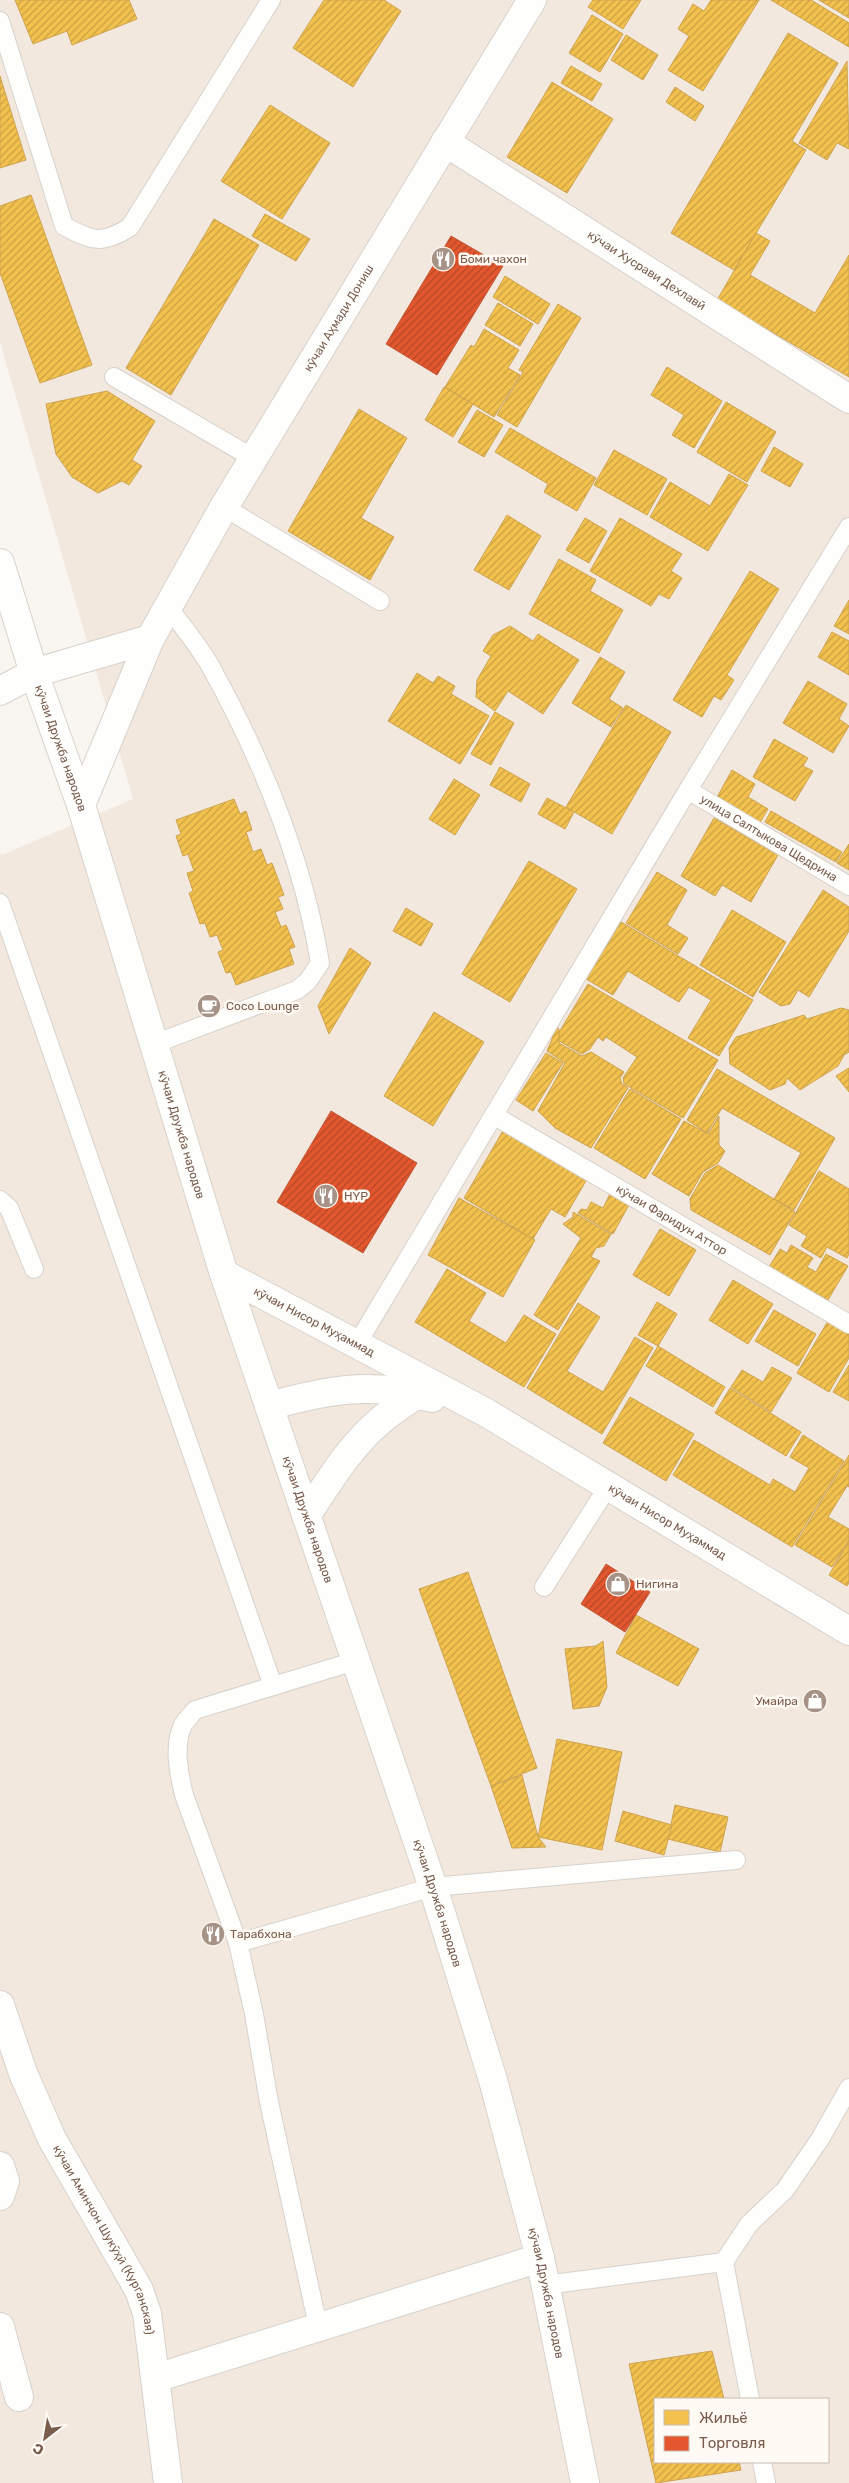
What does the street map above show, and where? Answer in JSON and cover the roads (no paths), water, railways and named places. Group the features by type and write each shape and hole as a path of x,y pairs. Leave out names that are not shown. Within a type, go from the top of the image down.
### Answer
{"street":[{"name":"кӯчаи Аҳмади Дониш","path":"81,805 150,639 253,458 532,0"},
{"name":"кӯчаи Хусрави Дехлавӣ","path":"445,142 849,398"},
{"name":"кӯчаи Дружба народов","path":"0,563 34,673 81,805 224,1274 434,1887 493,2080 540,2258 585,2483"},
{"path":"0,691 34,673 150,639"},
{"name":"кӯчаи Нисор Муҳаммад","path":"224,1274 485,1412 849,1631"},
{"name":"кӯчаи Нисор Муҳаммад","path":"269,1406 344,1388 375,1388 417,1394 485,1412"},
{"path":"306,1516 338,1468 359,1442 380,1421 417,1394"},
{"name":"кӯчаи Аминҷон Шукӯҳӣ (Курганская)","path":"0,2006 23,2072 52,2139 139,2290 147,2313 168,2483"},
{"path":"0,2166 5,2182 0,2196"},
{"path":"156,2378 540,2258"},
{"path":"0,2327 19,2397"}],"lane":[{"path":"0,21 64,226 87,238 112,239 130,227 271,0"},
{"path":"114,377 253,458"},
{"path":"224,507 380,601"},
{"path":"357,1344 495,1116 688,790 849,527"},
{"path":"154,1044 296,990 308,981 320,963 314,927 274,796 211,667 168,607"},
{"name":"улица Салтыкова Щедрина","path":"688,790 849,886"},
{"path":"0,903 273,1686"},
{"name":"кӯчаи Фаридун Аттор","path":"495,1116 849,1324"},
{"path":"0,1200 9,1208 34,1270"},
{"path":"544,1587 609,1486"},
{"path":"318,2326 269,2102 254,2014 238,1943 184,1795 179,1772 178,1747 183,1726 195,1710 355,1661"},
{"path":"238,1943 434,1887 736,1860"},
{"path":"750,2398 724,2262 749,2224 785,2190 820,2139 849,2088"},
{"path":"545,2285 724,2262"},
{"path":"762,2463 766,2483"}],"place":[{"name":"Боми чахон","path":"443,259"},
{"name":"Coco Lounge","path":"209,1006"},
{"name":"HYP","path":"326,1196"},
{"name":"Нигина","path":"618,1584"},
{"name":"Умайра","path":"815,1701"},
{"name":"Тарабхона","path":"213,1934"}]}
